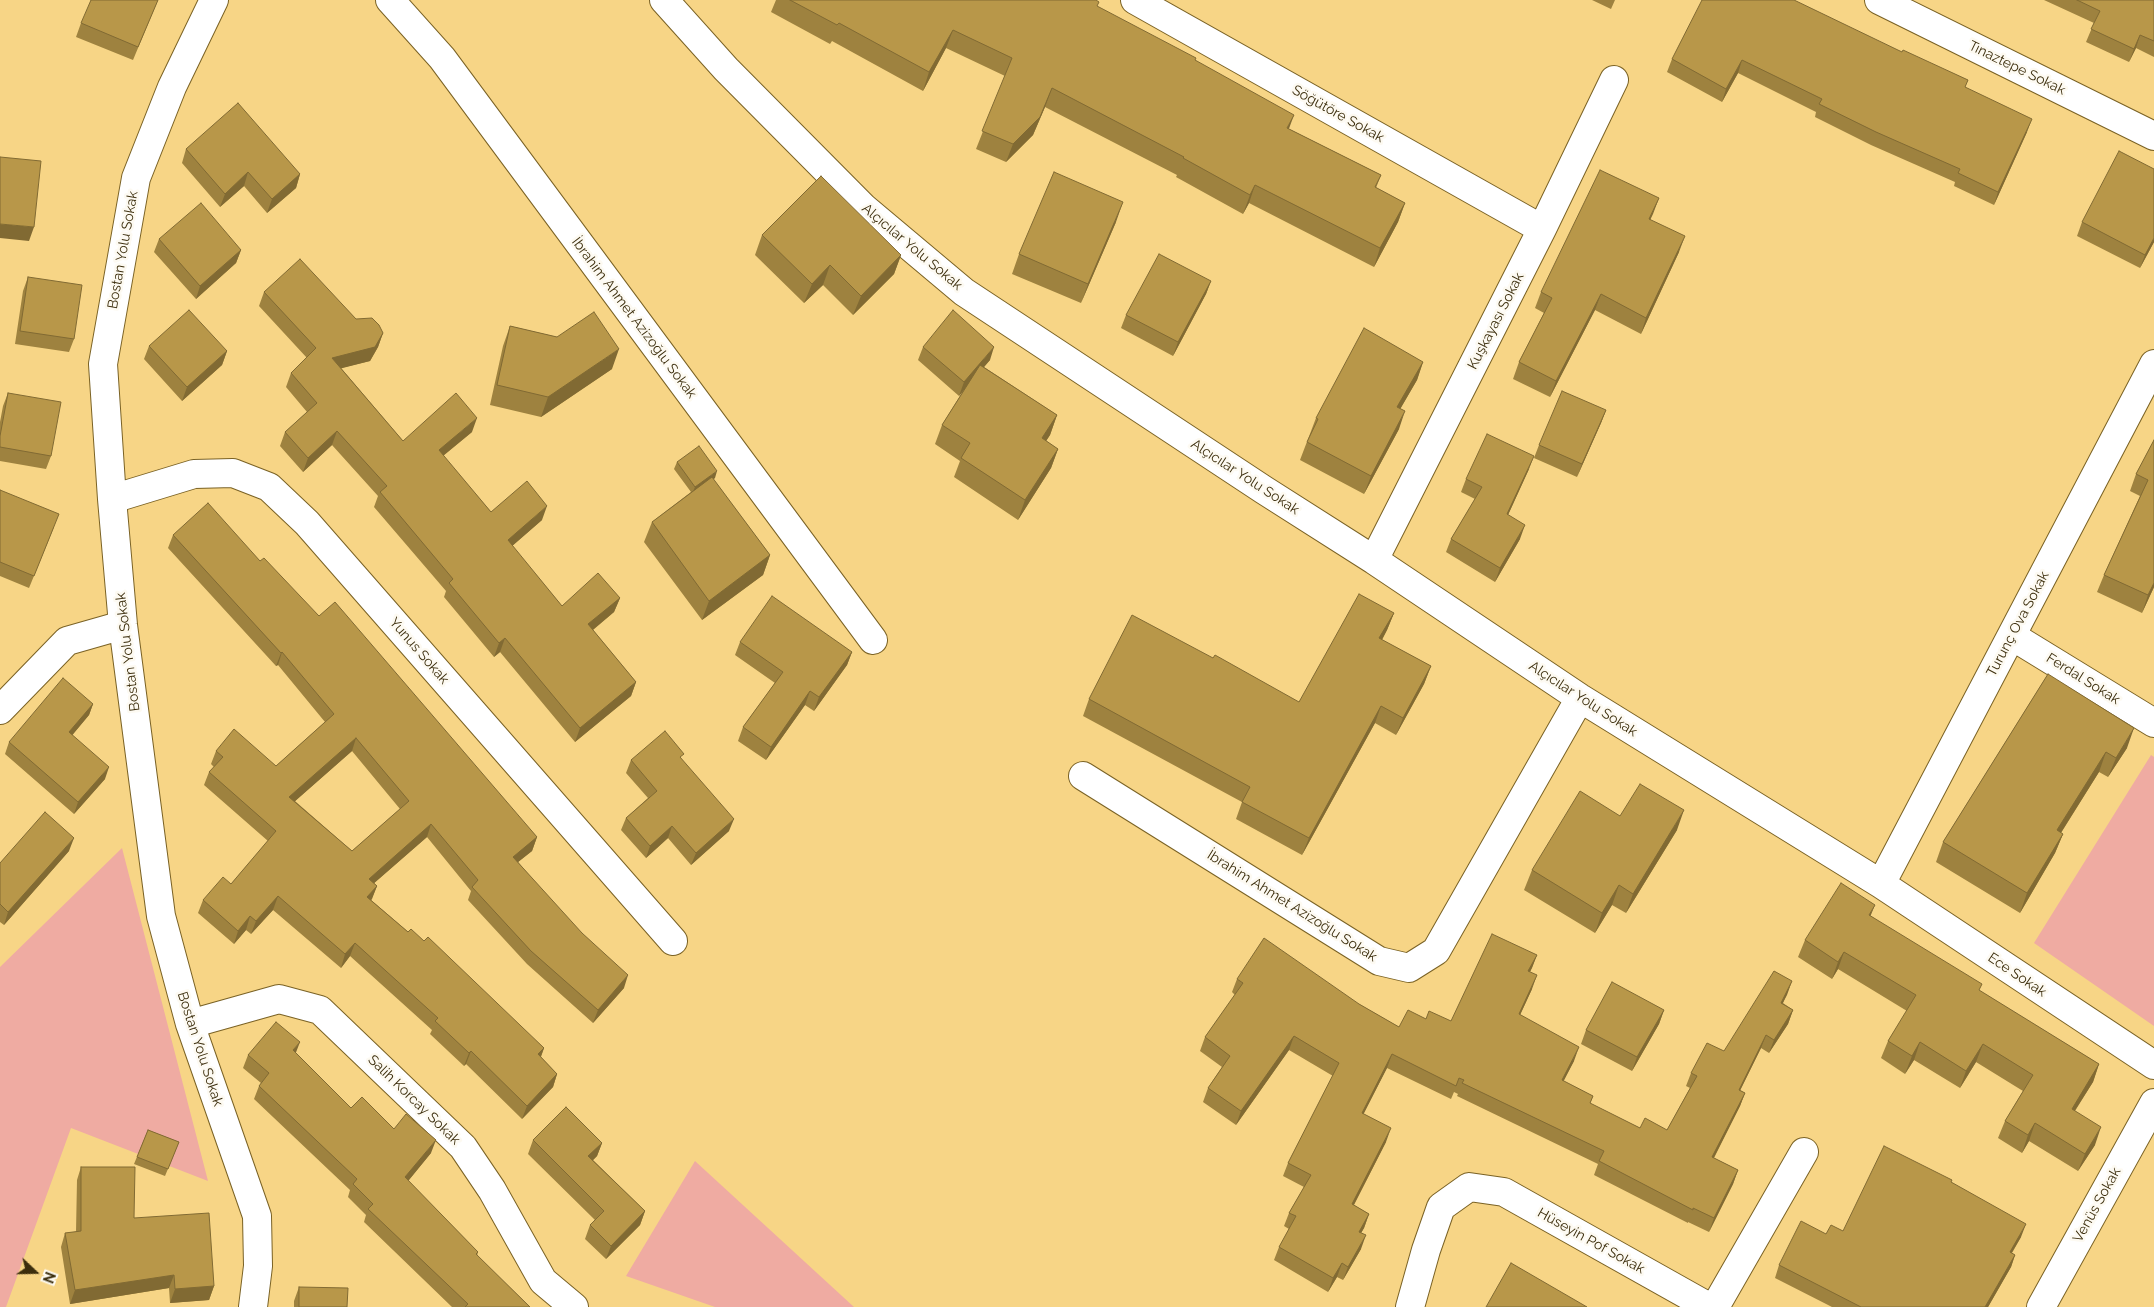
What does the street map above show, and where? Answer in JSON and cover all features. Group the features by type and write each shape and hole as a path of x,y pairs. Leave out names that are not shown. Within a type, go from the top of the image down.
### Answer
{"street":[{"name":"Bostan Yolu Sokak","path":"214,0 172,87 136,178 103,364 123,625 161,916 190,1024 257,1216 258,1266 254,1307"},
{"name":"İbrahim Ahmet Azizoğlu Sokak","path":"390,0 442,58 873,640"},
{"name":"Alçıcılar Yolu Sokak","path":"664,0 726,69 864,208 964,292 1264,490 1374,560 1580,698 1880,884"},
{"name":"Söğütöre Sokak","path":"1135,0 1542,229"},
{"name":"Tınaztepe Sokak","path":"1879,0 2154,136"},
{"name":"Kuşkayası Sokak","path":"1374,560 1542,229 1614,80"},
{"name":"Turunç Ova Sokak","path":"1880,884 2154,364"},
{"name":"Yunus Sokak","path":"112,500 194,474 233,473 269,486 307,523 673,941"},
{"path":"0,710 67,641 123,625"},
{"name":"Ferdal Sokak","path":"2012,636 2154,723"},
{"name":"İbrahim Ahmet Azizoğlu Sokak","path":"1083,776 1379,961 1409,968 1436,950 1580,698"},
{"name":"Ece Sokak","path":"1880,884 2154,1065"},
{"name":"Salih Korcay Sokak","path":"190,1024 279,999 320,1010 463,1147 492,1190 543,1281 574,1307"},
{"name":"Venüs Sokak","path":"2041,1307 2154,1103"},
{"path":"1715,1307 1804,1152"},
{"name":"Hüseyin Pof Sokak","path":"1410,1307 1426,1250 1441,1207 1469,1187 1504,1192 1709,1307"}],"shaded area":[{"path":"2151,755 2154,757 2154,1026 2034,943"},
{"path":"122,848 208,1181 71,1128 6,1307 0,1307 0,967"},
{"path":"695,1161 854,1307 715,1307 626,1276"}],"building":[{"path":"91,0 158,0 138,47 81,23"},
{"path":"790,0 1096,0 1099,2 1097,6 1196,58 1195,60 1294,115 1287,128 1381,175 1375,187 1405,203 1380,248 1255,185 1250,195 1184,157 1052,88 1040,117 1013,144 982,131 1012,58 953,30 929,72 839,23 837,25"},
{"path":"1702,0 1794,0 1902,52 1903,50 1968,80 1965,87 2032,119 1998,192 1958,173 1960,169 1876,132 1819,104 1822,99 1742,60 1726,89 1672,59"},
{"path":"2077,0 2154,0 2154,41 2140,35 2134,49 2091,29 2100,11"},
{"path":"238,103 300,174 272,199 248,172 225,194 186,149"},
{"path":"2119,151 2154,169 2154,238 2145,255 2082,222"},
{"path":"0,157 41,161 34,227 0,224"},
{"path":"1600,170 1659,198 1649,219 1685,236 1646,318 1601,294 1556,381 1519,362 1552,298 1541,292"},
{"path":"1054,172 1123,202 1088,284 1019,254"},
{"path":"821,176 901,255 861,296 830,265 812,284 762,235"},
{"path":"201,203 241,250 200,286 159,239"},
{"path":"1159,254 1211,281 1178,342 1126,315"},
{"path":"300,259 356,319 372,318 379,325 383,333 375,347 332,358 403,441 456,393 477,418 439,450 491,512 527,481 547,506 508,540 562,606 598,573 620,598 588,624 636,682 580,728 505,638 499,643 449,583 453,579 380,492 387,486 337,431 308,458 285,432 317,403 291,373 316,348 264,292"},
{"path":"28,277 82,285 74,339 20,331"},
{"path":"189,310 227,351 187,387 149,346"},
{"path":"953,310 994,347 964,382 923,347"},
{"path":"594,312 619,349 548,397 497,385 510,326 557,337"},
{"path":"1364,328 1423,362 1397,407 1405,411 1371,476 1307,442 1318,419 1316,418"},
{"path":"980,365 1057,415 1042,438 1058,449 1025,500 961,458 970,443 942,425"},
{"path":"1562,391 1606,410 1582,464 1539,445"},
{"path":"8,393 61,402 51,456 0,447 0,436"},
{"path":"1487,434 1534,456 1507,514 1525,525 1500,568 1451,539 1482,487 1466,479"},
{"path":"2154,440 2154,583 2148,595 2104,575 2148,480 2136,474"},
{"path":"699,446 717,471 695,487 677,462"},
{"path":"712,477 770,555 709,601 652,522"},
{"path":"0,490 59,514 34,576 0,562"},
{"path":"208,503 260,561 264,558 319,616 335,602 537,837 513,857 582,933 628,975 598,1010 531,951 472,887 478,880 431,824 369,879 377,886 367,897 408,932 411,929 424,941 428,937 544,1048 538,1054 557,1074 527,1106 471,1051 469,1053 435,1021 438,1018 355,943 345,954 278,896 256,921 250,916 238,931 203,900 223,877 231,884 276,831 209,772 223,757 216,751 234,729 276,766 334,714 282,652 173,535","holes":["356,738 409,801 352,851 289,797"]},
{"path":"1359,594 1394,613 1379,638 1431,666 1403,718 1381,706 1309,838 1242,802 1250,787 1089,699 1132,615 1213,658 1215,655 1299,702"},
{"path":"772,596 852,652 819,697 810,691 771,747 743,727 783,672 740,642"},
{"path":"2048,674 2134,728 2116,758 2106,752 2057,830 2063,834 2027,893 1943,842"},
{"path":"63,678 93,704 69,732 109,767 78,802 9,742"},
{"path":"665,731 684,754 680,757 734,819 696,853 672,826 650,846 626,818 657,791 631,760"},
{"path":"1640,784 1684,810 1633,894 1619,885 1602,913 1532,870 1580,791 1620,816"},
{"path":"45,812 74,838 8,912 0,904 0,863"},
{"path":"1841,883 1875,905 1869,915 1982,984 1979,990 2099,1064 2072,1109 2101,1127 2085,1154 2035,1123 2028,1135 2005,1121 2033,1075 1983,1044 1966,1071 1920,1042 1912,1056 1888,1041 1916,995 1844,952 1838,962 1805,940"},
{"path":"1492,934 1537,955 1528,971 1537,975 1519,1014 1579,1047 1562,1080 1593,1096 1590,1103 1640,1128 1645,1118 1667,1130 1697,1076 1691,1073 1707,1043 1724,1051 1774,971 1792,981 1781,1003 1793,1010 1774,1040 1766,1035 1739,1090 1745,1093 1712,1157 1738,1170 1714,1218 1693,1208 1693,1210 1599,1161 1604,1151 1462,1083 1464,1080 1459,1078 1456,1086 1392,1054 1362,1113 1391,1128 1352,1204 1369,1214 1359,1232 1366,1235 1348,1267 1342,1263 1333,1278 1279,1247 1296,1216 1289,1213 1311,1175 1288,1163 1339,1063 1294,1036 1241,1111 1208,1088 1230,1056 1205,1037 1243,983 1237,979 1264,938 1359,1004 1399,1027 1408,1010 1426,1019 1429,1011 1451,1021"},
{"path":"1612,982 1664,1010 1637,1057 1586,1030"},
{"path":"276,1022 300,1042 293,1050 351,1108 362,1097 394,1129 406,1114 436,1140 405,1177 478,1252 476,1254 530,1307 465,1307 468,1304 368,1209 373,1204 353,1184 357,1179 259,1086 269,1073 248,1055"},
{"path":"566,1107 602,1143 588,1156 645,1211 611,1246 590,1225 604,1211 533,1140"},
{"path":"148,1130 179,1142 168,1169 137,1157"},
{"path":"1884,1146 1952,1180 1951,1182 2026,1224 2010,1252 2015,1255 1985,1307 1861,1307 1779,1265 1801,1221 1826,1234 1831,1225 1843,1231"},
{"path":"81,1167 135,1167 134,1218 209,1213 214,1286 175,1289 174,1275 75,1290 65,1233 81,1231"},
{"path":"1511,1263 1587,1307 1486,1307"},
{"path":"299,1287 348,1288 347,1307 299,1307"}]}
